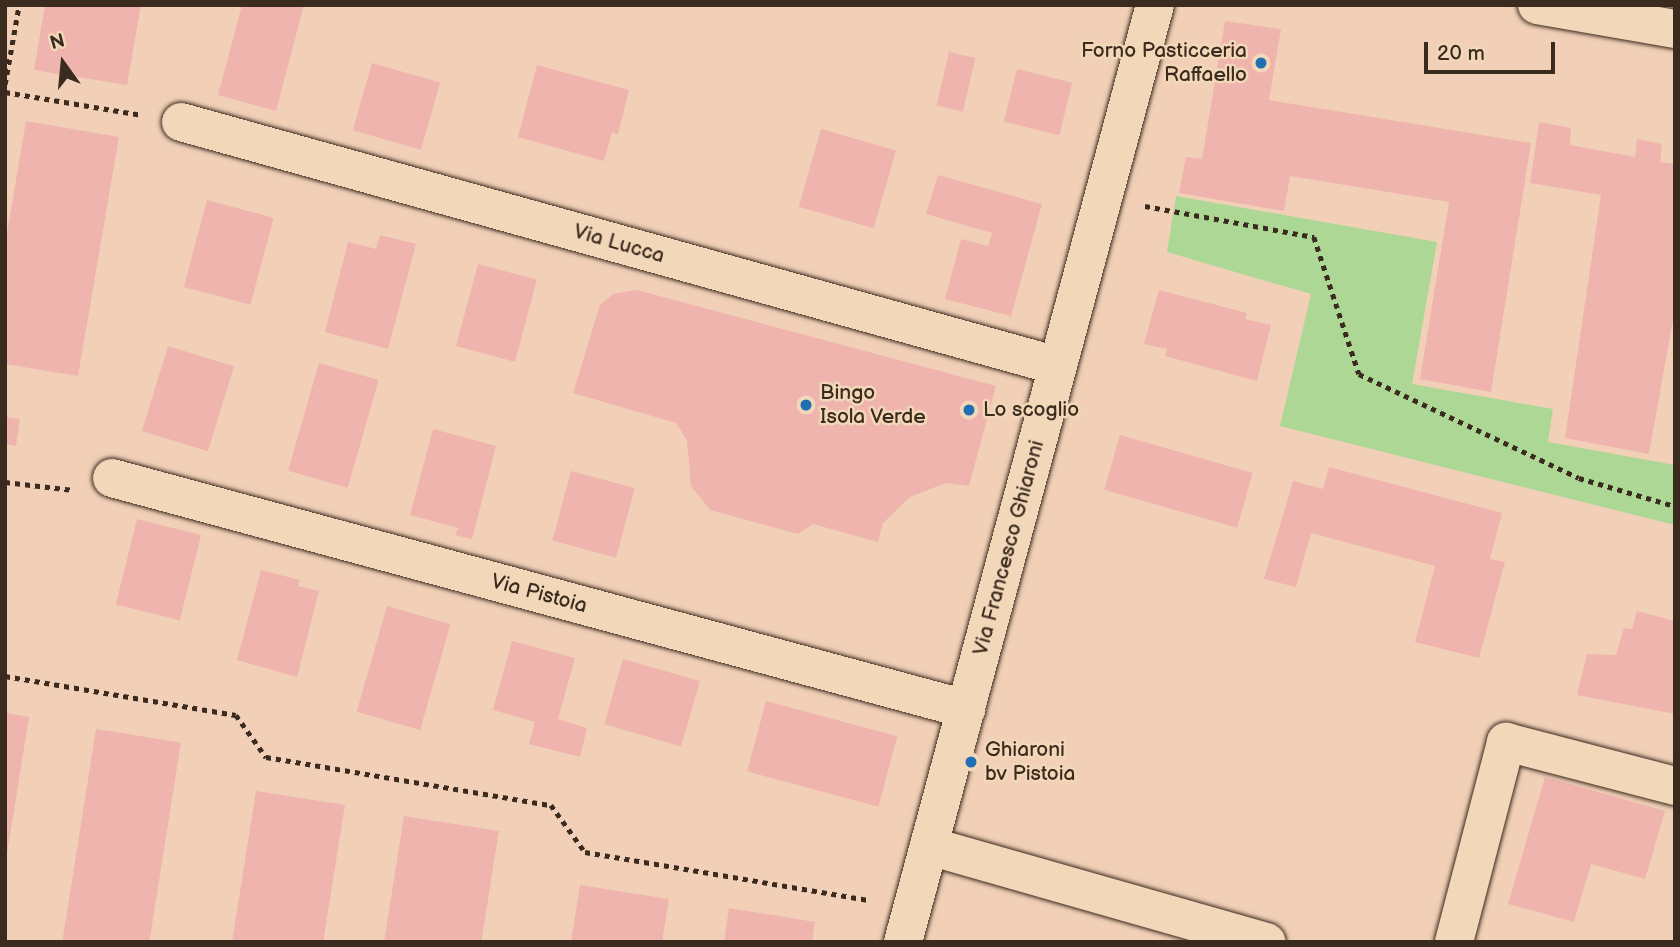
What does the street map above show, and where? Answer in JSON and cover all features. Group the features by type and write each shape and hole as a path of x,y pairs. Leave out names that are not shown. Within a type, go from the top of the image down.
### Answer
{"street":[{"name":"Via Francesco Ghiaroni","path":"908,925 1155,5"},
{"path":"1537,5 1675,29"},
{"name":"Via Lucca","path":"181,122 1058,366"},
{"name":"Via Pistoia","path":"112,478 966,709"},
{"path":"1454,942 1506,742 1675,786"},
{"path":"929,846 1268,942"}],"path":[{"path":"5,84 19,5"},
{"path":"5,92 181,122"},
{"path":"1103,199 1314,237 1359,374 1579,478 1675,506"},
{"path":"5,482 101,493 112,478"},
{"path":"5,676 236,715 266,757 551,805 585,852 908,925"}],"green space":[{"path":"1176,196 1437,242 1412,384 1553,409 1548,442 1675,465 1675,525 1280,426 1311,294 1167,252"}],"building":[{"path":"45,5 141,5 127,85 34,70"},
{"path":"242,5 304,5 276,111 218,95"},
{"path":"1225,21 1281,29 1269,100 1531,143 1491,392 1420,379 1449,202 1290,176 1284,211 1179,193 1186,157 1202,159"},
{"path":"949,52 975,58 963,112 937,106"},
{"path":"372,63 440,83 421,150 353,130"},
{"path":"537,65 629,90 618,135 612,132 604,161 518,137"},
{"path":"1017,69 1072,83 1059,135 1004,121"},
{"path":"26,121 119,137 78,376 5,364 5,245"},
{"path":"1539,122 1571,128 1570,145 1635,157 1637,139 1662,144 1660,162 1675,164 1675,308 1649,454 1565,438 1601,195 1530,183"},
{"path":"821,129 896,150 874,228 799,207"},
{"path":"938,175 1042,204 1011,316 945,299 961,239 988,246 992,233 926,214"},
{"path":"207,200 274,218 250,305 184,287"},
{"path":"380,235 416,244 388,349 325,332 348,242 376,249"},
{"path":"478,264 537,280 515,362 456,346"},
{"name":"Bingo Isola Verde","path":"637,290 996,386 969,486 946,483 910,497 883,523 878,542 813,524 798,534 710,510 691,486 687,440 676,423 573,393 600,305 613,294"},
{"path":"1159,290 1247,313 1245,319 1271,325 1257,381 1165,356 1167,349 1144,344"},
{"path":"168,346 234,366 208,451 142,431"},
{"path":"319,363 379,380 348,488 288,471"},
{"path":"5,417 20,419 16,446 5,444"},
{"path":"433,429 496,446 472,539 455,535 458,528 410,515"},
{"path":"1120,435 1253,473 1237,528 1104,490"},
{"path":"1329,467 1502,513 1490,559 1505,562 1479,658 1415,642 1435,566 1311,533 1296,587 1264,579 1293,481 1323,489"},
{"path":"571,471 635,488 616,558 552,541"},
{"path":"137,519 201,535 180,620 116,604"},
{"path":"261,570 300,580 298,586 319,591 297,677 237,660"},
{"path":"387,606 450,624 420,730 357,712"},
{"path":"1637,611 1675,621 1675,714 1577,695 1587,654 1616,655 1624,628 1632,629"},
{"path":"512,641 575,658 558,719 587,728 580,757 529,744 535,722 493,710"},
{"path":"623,659 700,681 681,746 604,724"},
{"path":"766,701 897,736 878,807 747,772"},
{"path":"5,713 29,717 7,854 5,854"},
{"path":"96,729 181,742 149,942 62,942"},
{"path":"1545,777 1665,811 1645,879 1591,864 1574,922 1508,904"},
{"path":"256,791 345,805 323,942 232,942"},
{"path":"404,816 499,831 481,942 384,941"},
{"path":"580,885 669,899 662,942 571,942"},
{"path":"729,908 815,922 812,942 724,942"}],"place":[{"name":"Forno Pasticceria Raffaello","path":"1261,63"},
{"name":"Bingo Isola Verde","path":"806,405"},
{"name":"Lo scoglio","path":"969,410"},
{"name":"Ghiaroni bv Pistoia","path":"971,762"}]}
